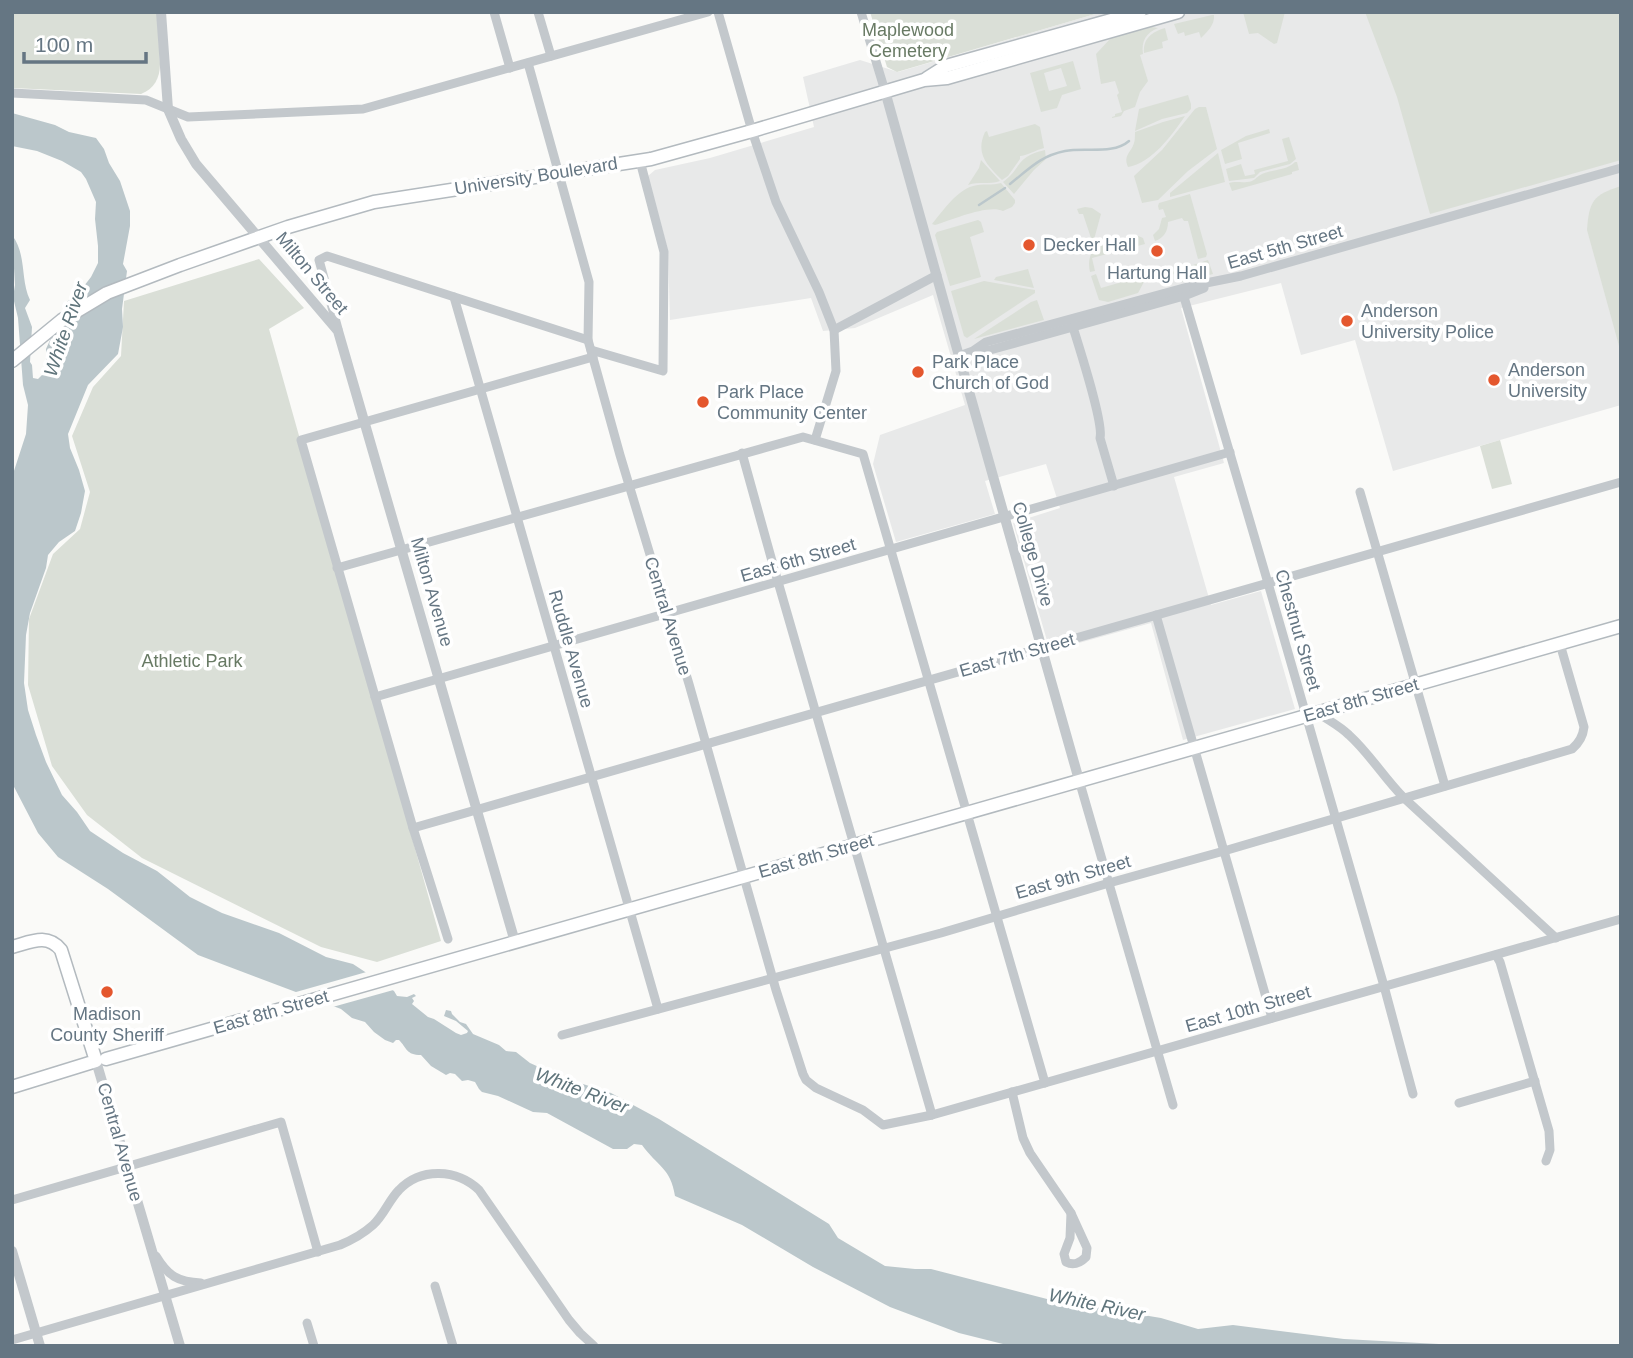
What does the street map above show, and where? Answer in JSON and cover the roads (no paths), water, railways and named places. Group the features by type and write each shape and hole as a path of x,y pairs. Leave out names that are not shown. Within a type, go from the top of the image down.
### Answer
{"main road":[{"name":"University Boulevard","path":"976,64 1140,12"},
{"name":"University Boulevard","path":"12,361 62,320 107,293 259,237 374,202 640,160 752,131 924,80 947,66 976,64 1178,12"},
{"name":"East 8th Street","path":"12,1087 1621,626"},
{"name":"Central Avenue","path":"12,947 38,940 52,942 61,950 101,1060"}],"street":[{"name":"Milton Street","path":"161,12 168,109 181,139 196,164 338,331"},
{"path":"494,12 510,68"},
{"path":"538,12 551,56"},
{"path":"12,93 146,100 188,117 363,109 708,12"},
{"path":"718,12 752,131 776,202 834,330 836,371 815,440"},
{"name":"College Drive","path":"861,12 886,91 958,356 1173,1105"},
{"name":"Central Avenue","path":"528,63 589,282 591,349 772,979 799,1062 806,1080 816,1088 863,1110 883,1125"},
{"path":"454,297 591,349 663,371 664,252 640,160"},
{"name":"East 5th Street","path":"958,356 974,351 986,342 1072,323 1191,286 1241,276 1621,168"},
{"name":"Milton Avenue","path":"454,297 327,256 319,260 515,942"},
{"path":"834,330 937,275"},
{"name":"Ruddle Avenue","path":"454,297 659,1009"},
{"name":"Chestnut Street","path":"1184,297 1268,583 1312,714 1335,818 1413,1094"},
{"path":"1072,323 1114,486"},
{"path":"448,939 413,828 301,440 481,389 591,349"},
{"path":"337,568 789,440 803,437 863,454 1045,1083"},
{"name":"East 6th Street","path":"375,697 1230,452"},
{"path":"742,453 932,1115"},
{"name":"East 7th Street","path":"413,828 1621,482"},
{"path":"1360,492 1446,786"},
{"path":"1156,615 1272,1018"},
{"name":"East 9th Street","path":"562,1035 941,933 1572,749 1580,742 1583,723 1560,644"},
{"path":"1312,714 1345,731 1356,741 1404,798 1556,938"},
{"name":"East 10th Street","path":"883,1125 932,1115 1621,919"},
{"path":"1496,955 1549,1131 1550,1150 1546,1161"},
{"name":"Central Avenue","path":"101,1060 127,1167 180,1346"},
{"path":"1459,1103 1535,1081"},
{"path":"1012,1092 1023,1138 1030,1153 1071,1213 1087,1248 1086,1257 1071,1265 1066,1262 1064,1254 1070,1238 1071,1213"},
{"path":"12,1200 281,1122 318,1252"},
{"path":"12,1340 340,1245 362,1234 375,1223 399,1190 415,1178 431,1173 443,1173 460,1177 479,1190 569,1320 594,1346"},
{"path":"150,1245 166,1271 178,1280 197,1283 220,1280"},
{"path":"12,1251 40,1346"},
{"path":"435,1286 453,1346"},
{"path":"307,1323 314,1346"}],"water":[{"name":"White River","path":"12,113 96,138 120,181 130,211 123,264 127,271 122,309 123,327 118,354 88,385 68,434 85,491 81,513 75,531 59,542 48,555 26,635 24,683 28,710 36,735 62,795 90,831 157,871 190,897 222,913 279,933 326,957 353,964 394,991 397,996 407,997 414,994 416,996 412,998 412,1004 456,1033 461,1035 468,1031 456,1021 444,1016 446,1010 466,1024 473,1034 499,1045 506,1051 516,1052 530,1063 561,1077 611,1093 659,1119 829,1224 838,1238 885,1266 931,1269 1047,1299 1161,1318 1198,1329 1233,1325 1344,1339 1477,1346 1038,1346 1007,1345 959,1333 890,1307 813,1267 742,1225 675,1196 667,1173 642,1145 613,1149 547,1113 533,1112 498,1096 482,1092 475,1082 462,1081 455,1074 446,1075 431,1066 421,1055 410,1052 399,1040 393,1043 385,1040 365,1022 352,1018 341,1009 198,955 108,889 58,857 38,833 12,783 12,477 26,434 28,405 23,385 18,318 13,297 15,285 12,235 20,251 30,300 25,308 32,327 30,362 33,378 38,379 46,363 46,349 67,302 84,286 98,263 96,202 81,172 37,151 12,146"}],"waterway":[{"path":"1010,184 1035,164 1056,153 1115,148 1129,141"},
{"path":"979,205 1005,188"}],"place":[{"name":"Decker Hall","path":"1029,245"},
{"name":"Hartung Hall","path":"1157,251"},
{"name":"Anderson University Police","path":"1347,321"},
{"name":"Park Place Church of God","path":"918,372"},
{"name":"Anderson University","path":"1494,380"},
{"name":"Park Place Community Center","path":"703,402"},
{"name":"Madison County Sheriff","path":"107,992"}],"park label":[{"name":"Maplewood Cemetery","path":"908,40"},
{"name":"Athletic Park","path":"192,661"}]}
